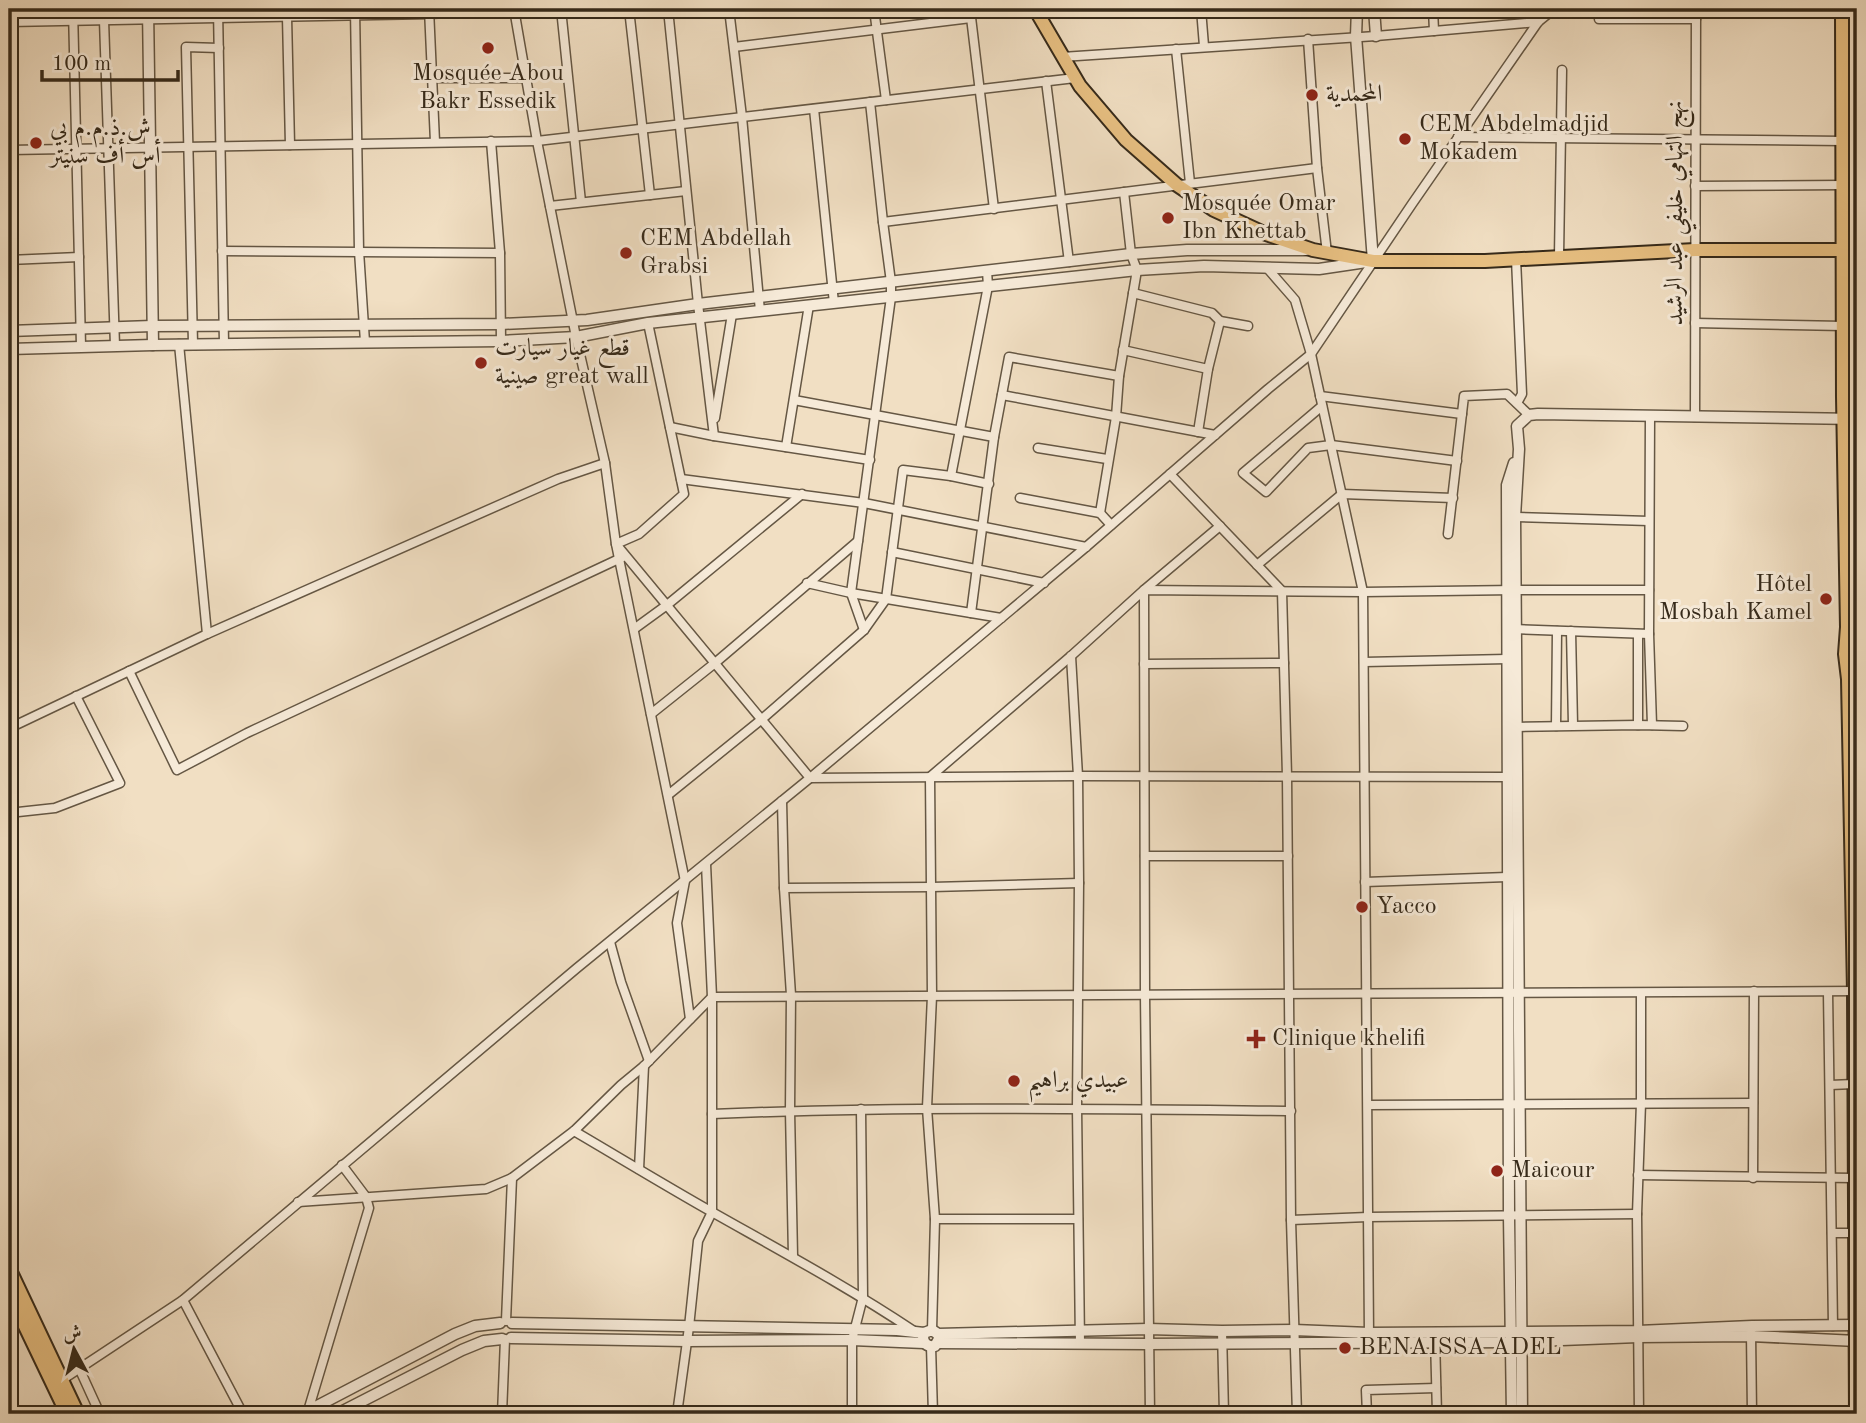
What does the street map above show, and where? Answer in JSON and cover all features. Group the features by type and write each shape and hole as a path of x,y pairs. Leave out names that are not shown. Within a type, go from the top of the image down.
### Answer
{"main road":[{"path":"1035,9 1075,78 1126,140 1214,210 1266,234 1313,250 1373,261 1516,259 1695,250 1857,250"},
{"path":"1842,9 1843,419 1847,627 1857,670"},
{"path":"1852,654 1848,679 1856,991 1856,1414"},
{"path":"9,1268 58,1383 67,1414"},
{"path":"9,1293 78,1414"}],"street":[{"path":"73,9 81,346"},
{"path":"9,23 104,20 147,14 237,13 286,17 355,12 515,9 537,141 576,337 605,463 617,544 623,557 634,629 685,881 677,923 690,1019"},
{"path":"561,9 582,202"},
{"path":"629,9 650,195"},
{"path":"668,9 699,317 714,432"},
{"path":"729,9 760,311"},
{"path":"874,9 886,100"},
{"path":"1201,9 1204,46"},
{"path":"1357,9 1356,36 1373,261"},
{"path":"1374,9 1376,36"},
{"path":"1433,9 1434,31"},
{"path":"58,1383 183,1300 1044,583 1268,388 1311,354 1538,22 1553,9"},
{"name":"نهج التهامي خليفي عبد الرشيد","path":"1695,416 1696,9"},
{"path":"429,11 435,142"},
{"path":"355,12 359,251 365,342"},
{"path":"218,13 223,344"},
{"path":"733,47 877,30 970,13 994,209"},
{"path":"147,14 153,345"},
{"path":"286,17 290,145"},
{"path":"1599,19 1696,19"},
{"path":"104,20 115,346"},
{"path":"1062,57 1538,22"},
{"path":"1308,39 1326,253"},
{"path":"193,344 186,47 219,48"},
{"path":"1176,49 1184,184"},
{"path":"1843,62 1857,62"},
{"path":"1559,256 1562,69"},
{"path":"432,78 526,78"},
{"path":"9,150 537,141 1075,78"},
{"path":"1046,81 1069,262"},
{"path":"864,630 851,593 891,297 870,102"},
{"path":"814,108 834,303"},
{"path":"1458,137 1843,141"},
{"path":"491,141 500,253 501,341"},
{"path":"883,222 1317,168"},
{"path":"1695,186 1843,185"},
{"path":"550,206 686,191"},
{"path":"1100,513 1137,270 1131,254 1124,192"},
{"path":"9,331 81,327 501,324 573,321 1131,254 1187,250 1313,250"},
{"path":"222,251 500,253"},
{"path":"9,260 79,257"},
{"path":"1516,259 1522,394 1517,404"},
{"path":"9,349 178,344 501,341 576,337 648,323 1137,270 1204,266 1319,269 1373,261"},
{"path":"1268,269 1295,300 1311,354 1363,592 1369,1338"},
{"path":"951,476 988,286 987,271"},
{"path":"1133,293 1212,313 1220,321 1248,326"},
{"path":"786,447 810,305"},
{"path":"714,432 732,314"},
{"path":"1198,432 1208,369 1220,321"},
{"path":"617,544 639,534 684,494 648,323"},
{"path":"1695,323 1843,326"},
{"path":"178,344 207,634"},
{"path":"1123,350 1208,369"},
{"path":"971,613 994,436 1009,357 1119,376"},
{"path":"1448,534 1464,396 1507,394 1529,415 1857,419"},
{"path":"1002,396 1215,435"},
{"path":"1320,396 1462,414"},
{"path":"794,400 994,436"},
{"path":"1322,406 1243,473 1266,492 1308,448 1331,445 1457,461"},
{"path":"1511,590 1519,449 1517,426 1529,415"},
{"path":"1650,416 1649,634 1652,725"},
{"path":"670,428 714,432 870,460"},
{"path":"1038,448 1107,459"},
{"path":"1512,1414 1521,1214 1513,993 1516,727 1507,485 1519,449"},
{"path":"9,720 18,724 207,634 558,479 605,463"},
{"path":"668,795 762,719 864,630 886,599 903,470 989,484"},
{"path":"1170,474 1282,592 1287,776 1291,1220 1297,1414"},
{"path":"681,479 864,503 1086,547"},
{"path":"634,629 802,494"},
{"path":"1257,565 1342,494 1452,498"},
{"path":"1020,498 1100,513 1111,525"},
{"path":"1514,517 1649,521"},
{"path":"930,776 1220,526"},
{"path":"651,714 858,541"},
{"path":"892,552 1044,583"},
{"path":"129,671 177,770 247,733 623,557"},
{"path":"623,557 667,605 810,778"},
{"path":"807,583 1001,618"},
{"path":"1144,590 1649,590"},
{"path":"1144,590 1150,1414"},
{"path":"1511,630 1649,634"},
{"path":"1511,630 1507,659 1507,877 1513,993"},
{"path":"1556,726 1557,631"},
{"path":"1571,631 1573,725"},
{"path":"1638,634 1638,725"},
{"path":"1071,656 1078,776 1077,1108 1080,1343"},
{"path":"1364,662 1507,659"},
{"path":"1144,664 1284,663"},
{"path":"9,813 55,808 120,783 76,696"},
{"path":"1516,727 1684,726"},
{"path":"930,776 932,996 928,1108 935,1219 929,1337 933,1414"},
{"path":"810,778 1507,777"},
{"path":"782,801 791,995 793,1256"},
{"path":"1145,856 1288,856"},
{"path":"677,1414 698,1241 712,1212 712,997 706,864"},
{"path":"1365,882 1507,877"},
{"path":"784,888 1079,883"},
{"path":"610,942 646,1063 639,1169"},
{"path":"1753,1178 1754,991"},
{"path":"298,1202 486,1189 512,1178 574,1131 712,997 1856,991"},
{"path":"1828,992 1833,1326"},
{"path":"1639,1414 1637,1175 1641,1103 1641,993"},
{"path":"1830,1085 1854,1084"},
{"path":"1368,1104 1753,1104"},
{"path":"1515,1104 1509,1216 1522,1414"},
{"path":"712,1114 928,1108 1291,1111"},
{"path":"852,1414 853,1335 863,1297 861,1109"},
{"path":"574,1131 929,1337"},
{"path":"306,1413 369,1208 366,1197 342,1165"},
{"path":"1637,1175 1854,1178"},
{"path":"502,1414 506,1339 515,1332 506,1322 512,1178"},
{"path":"1291,1220 1637,1214"},
{"path":"935,1219 1078,1219"},
{"path":"1832,1233 1855,1233"},
{"path":"183,1300 243,1414"},
{"path":"506,1322 496,1331 506,1339"},
{"path":"306,1413 455,1334 475,1326 506,1322 1148,1344 1296,1343 1435,1336 1516,1337 1751,1331 1856,1325"},
{"path":"337,1414 484,1340 687,1340 853,1335 929,1337 1148,1329 1294,1330 1369,1338"},
{"path":"1222,1331 1224,1414"},
{"path":"1751,1331 1856,1341"},
{"path":"1751,1331 1752,1414"},
{"path":"1435,1336 1437,1414"},
{"path":"79,1368 100,1414"},
{"path":"1367,1414 1366,1390 1436,1388"}],"place":[{"name":"Mosquée Abou Bakr Essedik","path":"488,48"},
{"name":"المحمدية","path":"1312,95"},
{"name":"CEM Abdelmadjid Mokadem","path":"1405,139"},
{"name":"ش.ذ.م.م بي أس أف سنيتر","path":"36,143"},
{"name":"Mosquée Omar Ibn Khettab","path":"1168,218"},
{"name":"CEM Abdellah Grabsi","path":"626,253"},
{"name":"قطع غيار سيارت صينية great wall","path":"481,363"},
{"name":"Hôtel Mosbah Kamel","path":"1826,599"},
{"name":"Yacco","path":"1362,907"},
{"name":"Clinique khelifi","path":"1256,1039"},
{"name":"عبيدي براهيم","path":"1014,1081"},
{"name":"Maicour","path":"1497,1171"},
{"name":"BENAISSA ADEL","path":"1345,1348"}]}
